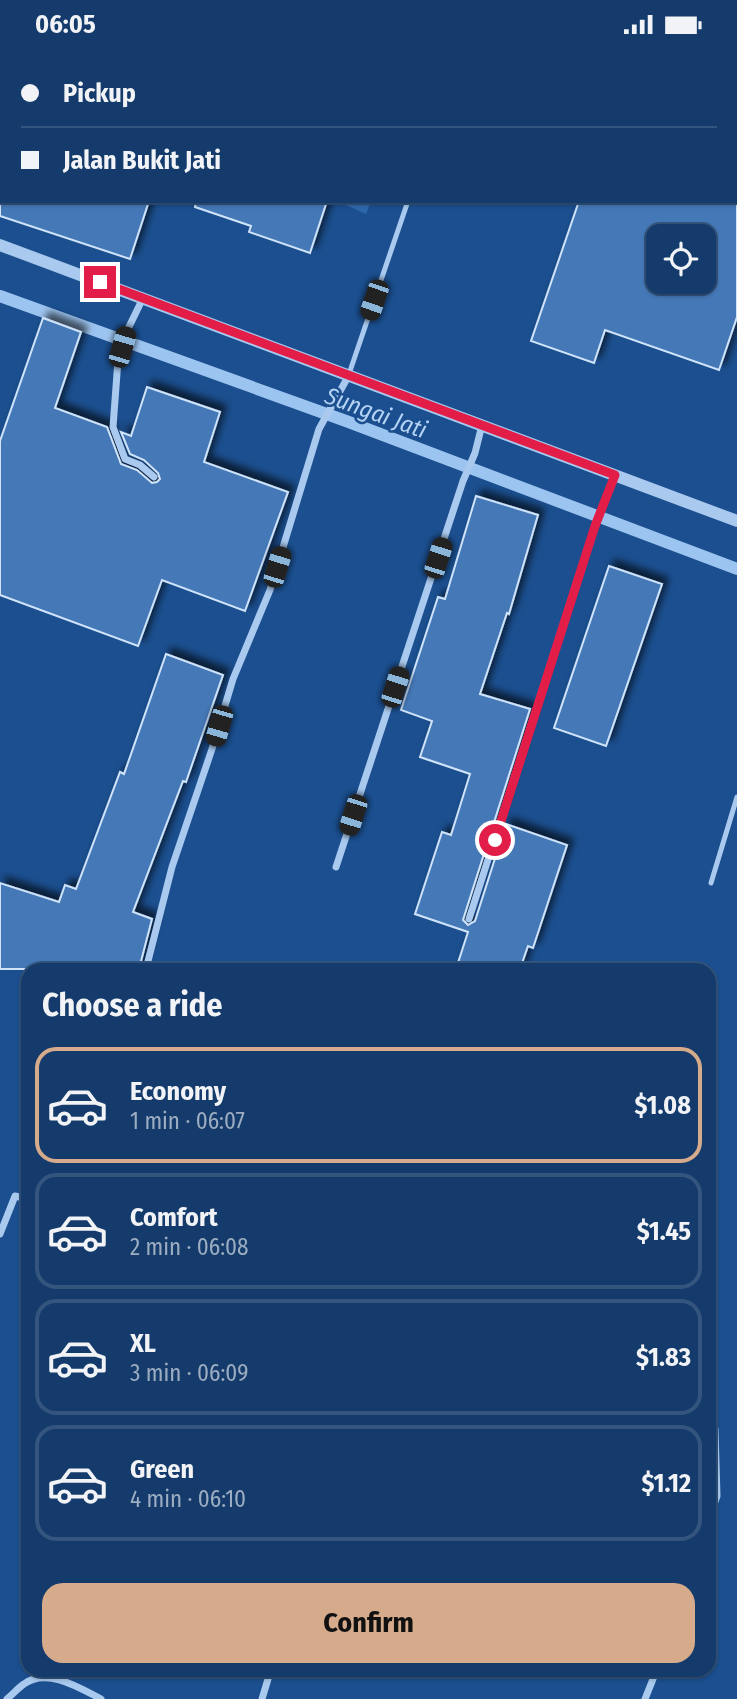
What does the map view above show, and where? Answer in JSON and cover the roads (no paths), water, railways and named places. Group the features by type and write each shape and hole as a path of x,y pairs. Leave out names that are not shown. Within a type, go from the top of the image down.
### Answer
{"street":[{"path":"0,246 737,521"},
{"path":"143,298 126,333 118,360 113,427 125,459 140,465 154,477"},
{"path":"148,963 172,867 233,678 270,590 319,429 349,374"},
{"path":"336,867 463,481 475,453 482,425"},
{"path":"469,919 595,526 615,475"},
{"path":"0,1234 15,1196 21,1197"},
{"path":"716,1462 716,1499"},
{"path":"7,1699 26,1682 48,1677 79,1687 101,1699"},
{"path":"262,1699 269,1677"},
{"path":"645,1699 654,1677"}],"lane":[{"path":"349,374 407,203"},
{"path":"711,883 737,797"}],"waterway":[{"name":"Sungai Jati","path":"0,296 346,421 737,569"}]}
